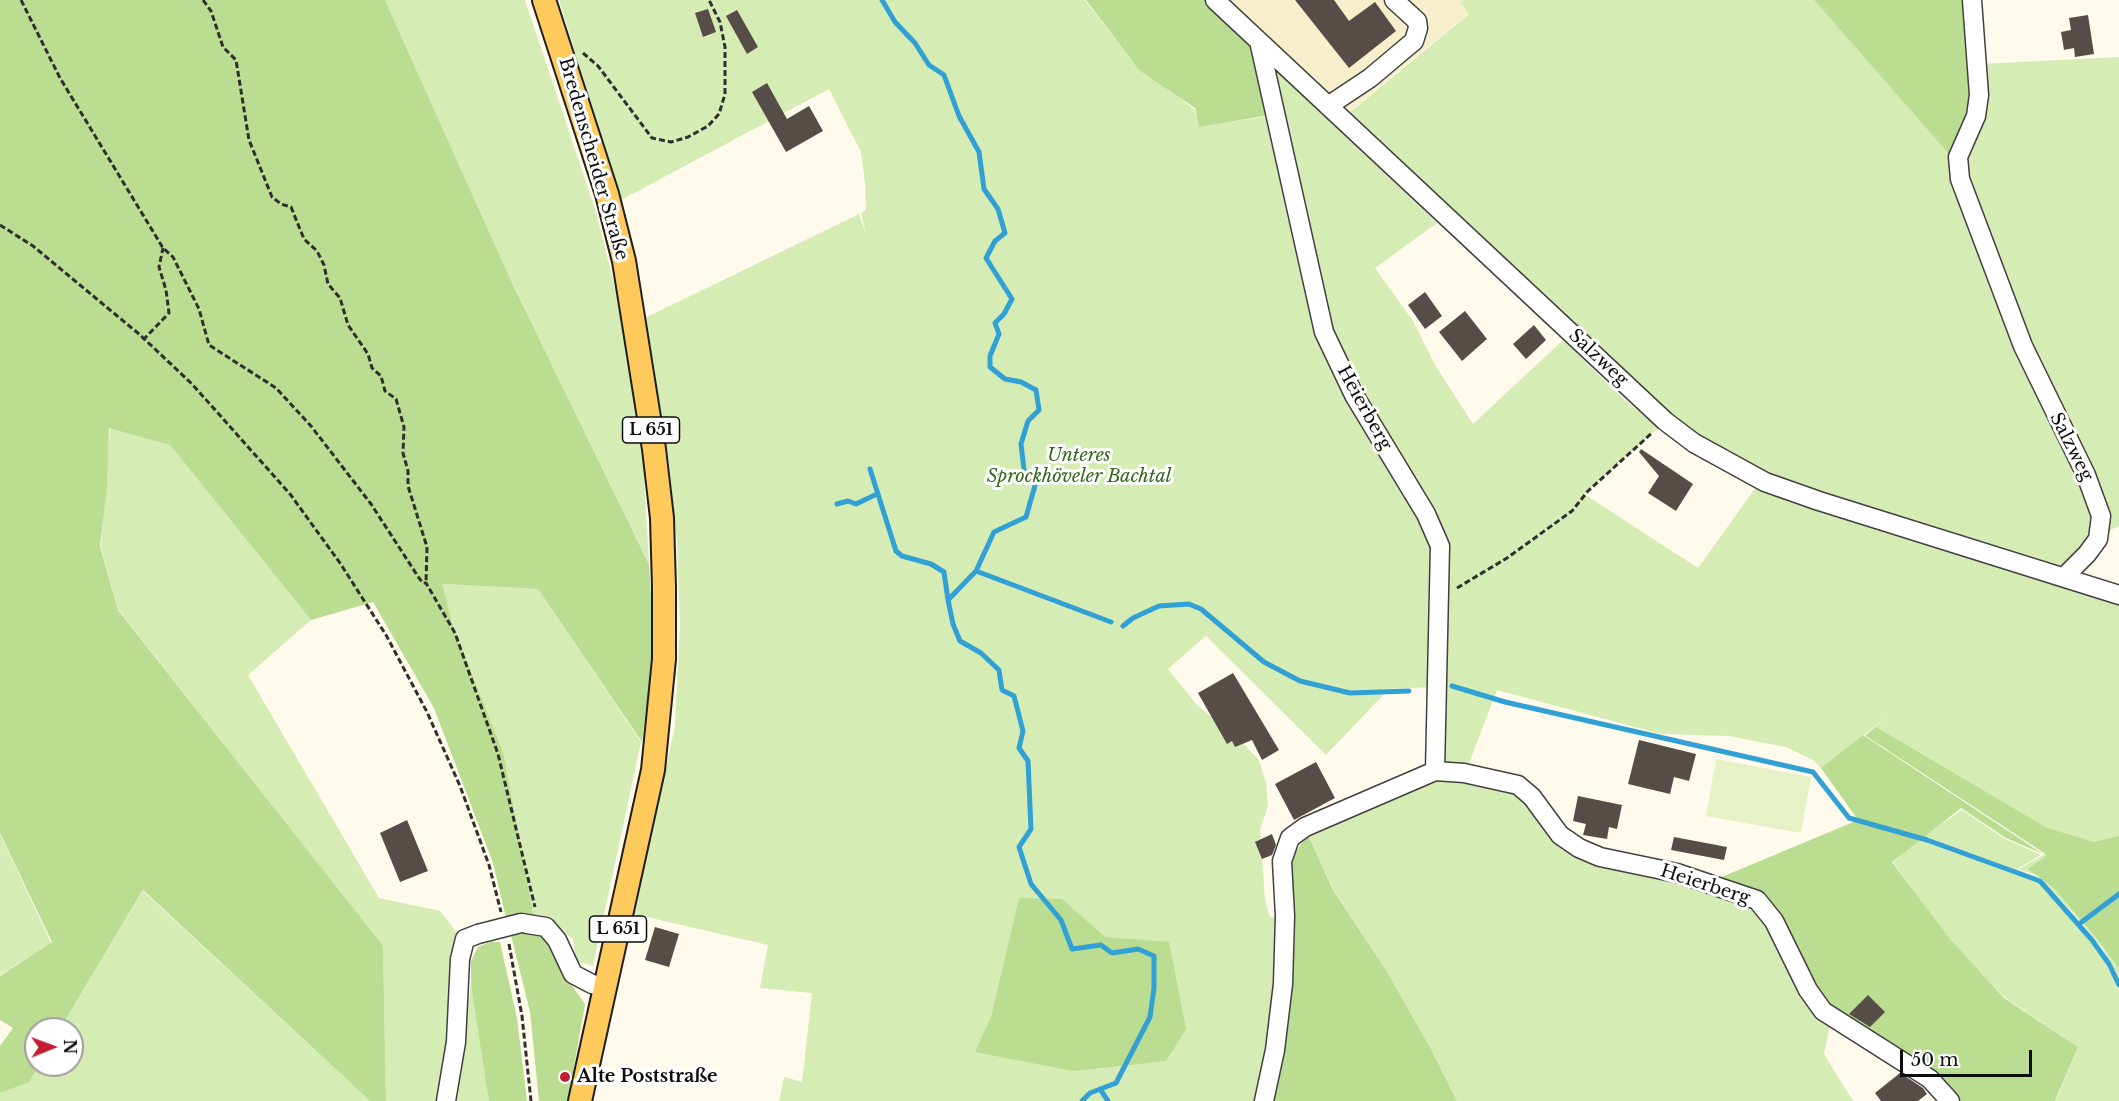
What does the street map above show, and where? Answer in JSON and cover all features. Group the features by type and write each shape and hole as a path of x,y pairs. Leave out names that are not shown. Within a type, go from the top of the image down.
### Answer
{"main road":[{"name":"Bredenscheider Straße","path":"544,0 607,194 624,261 641,356 662,518 664,659 653,770 580,1101"}],"street":[{"name":"Salzweg","path":"1215,0 1665,421 1694,443 1765,482 2119,595"},
{"path":"1328,106 1370,78 1414,41 1418,28 1416,21 1394,0"},
{"name":"Salzweg","path":"1972,0 1979,95 1976,116 1958,157 1960,178 2023,346 2086,475 2102,522 2092,547 2065,576"},
{"name":"Heierberg","path":"1259,41 1324,332 1354,395 1426,513 1440,546 1435,771"},
{"name":"Heierberg","path":"1264,1101 1275,1050 1283,984 1282,861 1287,844 1297,831 1305,827 1435,771 1464,773 1518,785 1532,797 1560,835 1600,857 1677,873 1756,900 1774,921 1808,990 1823,1011 1930,1079 1950,1101"},
{"path":"446,1101 456,1042 460,959 465,939 530,923 546,927 557,940 573,974 592,984 604,987"}],"path":[{"path":"21,0 60,78 163,248 172,257 199,309 209,345 276,388 304,418 371,504 418,578 426,583"},
{"path":"203,0 213,17 223,47 236,60 249,140 272,197 281,204 291,207 304,239 317,250 324,265 328,284 340,298 348,325 368,354 372,368 381,376 385,391 396,399 404,427 402,453 408,471 408,486 427,547 426,583 455,633 498,754 530,923"},
{"path":"562,50 581,51 598,66 652,138 671,142 688,137 708,126 719,114 725,94 725,46 720,22 709,0"},
{"path":"0,225 33,246 192,384 290,494 340,562 369,608 427,712 460,786 489,865 502,917"},
{"path":"143,340 169,313 166,290 159,267 163,248"},
{"path":"1440,598 1507,558 1572,511 1588,491 1665,421"},
{"path":"508,938 522,1016 531,1101"}],"shaded area":[{"path":"1228,0 1462,0 1460,2 1469,13 1347,114"}],"green space":[{"path":"0,0 385,0 512,283 649,564 654,645 642,742 538,589 442,584 452,622 504,755 534,918 507,922 493,863 434,708 373,602 311,620 170,445 109,428 107,487 100,546 118,610 383,946 386,1101 370,1101 143,890 67,1017 24,1017 24,1077 32,1077 29,1082 0,1093 0,1046 13,1028 0,1020 0,976 52,942 0,833"},
{"path":"385,0 525,0 596,212 619,304 642,444 649,563 512,283"},
{"name":"Unteres Sprockhöveler Bachtal","path":"559,0 1085,0 1132,61 1194,109 1200,126 1271,116 1322,336 1438,546 1433,687 1383,689 1385,693 1326,755 1206,636 1168,669 1197,705 1240,740 1259,760 1266,783 1268,806 1260,829 1265,900 1270,917 1284,917 1260,1101 779,1101 784,1077 802,1082 812,993 760,988 768,945 634,914 675,726 680,624 677,541 669,461 645,318 859,214 866,235 861,213 866,210 861,152 829,89 621,200","holes":["1016,911 989,1054 976,1052 992,1016"]},
{"path":"1086,0 1210,0 1257,54 1270,115 1199,127 1195,108 1139,70"},
{"path":"1463,0 1814,0 1953,159 2095,518 2092,537 2066,571 1818,494 1731,458 1669,418 1348,114 1469,14 1460,2"},
{"path":"1814,0 1969,0 1976,95 1954,160"},
{"path":"2119,57 2119,526 2106,532 1969,199 1965,148 1980,64"},
{"path":"1267,62 1437,223 1375,268 1413,321 1435,365 1473,424 1563,340 1617,393 1658,428 1584,494 1698,568 1756,487 2119,602 2119,980 2104,950 2081,922 2040,877 2019,869 2045,854 2042,851 1865,735 1896,710 1821,768 1813,760 1786,747 1729,736 1661,734 1497,690 1466,771 1437,759 1443,542 1325,328"},
{"path":"110,427 170,445 311,620 248,675 379,898 440,911 458,934 442,1101 386,1101 383,947 118,609 101,547"},
{"path":"441,584 538,589 641,742 593,966 576,961 573,939 553,923 534,917 504,755 452,621"},
{"path":"1876,727 2047,828 2094,842 2119,836 2119,968 2054,888 2028,869 2047,855 1866,736"},
{"path":"1863,735 2043,854 2006,838 1961,808 1892,862 1950,939 2004,998 2078,1047 2055,1101 1953,1101 1817,1006 1776,919 1754,889 1717,879 1858,820 1821,768"},
{"path":"1716,759 1811,777 1801,833 1706,816"},
{"path":"1437,774 1525,789 1554,841 1753,900 1831,1021 1824,1054 1853,1101 1457,1101 1432,1051 1386,970 1333,889 1308,835"},
{"path":"1962,810 2005,839 2041,855 2017,869 2038,878 2106,964 2119,991 2119,1101 2056,1101 2078,1047 2004,997 1950,941 1893,862 1923,836"},
{"path":"0,834 51,943 0,975"},
{"path":"1308,835 1333,890 1386,970 1432,1051 1457,1101 1267,1101 1291,910 1291,858"},
{"path":"143,891 370,1101 0,1101 0,1093 24,1076 84,1077 84,1017 67,1017"},
{"path":"1019,898 1062,899 1105,937 1169,942 1186,1029 1166,1061 1073,1071 975,1052 991,1017"},
{"path":"540,933 549,941 563,973 585,1004 568,1101 539,1101 530,1012 511,935"},
{"path":"490,942 500,942 517,1018 527,1101 489,1101 471,985 471,961 478,947"},
{"path":"471,984 489,1101 452,1101"}],"building":[{"path":"1295,0 1334,0 1349,21 1375,2 1396,31 1349,68"},
{"path":"708,9 716,32 703,37 695,13"},
{"path":"737,10 758,47 747,54 726,16"},
{"path":"2088,15 2094,54 2075,57 2074,48 2064,50 2061,32 2071,30 2069,18"},
{"path":"767,83 787,119 809,106 823,131 786,152 752,92"},
{"path":"1425,292 1442,316 1425,329 1408,305"},
{"path":"1465,311 1487,339 1462,361 1439,332"},
{"path":"1534,325 1546,340 1526,359 1513,344"},
{"path":"1641,449 1693,484 1676,511 1648,493 1659,476 1639,452"},
{"path":"1233,673 1279,750 1262,760 1252,740 1235,747 1232,741 1227,744 1198,693"},
{"path":"1639,740 1696,754 1689,781 1674,777 1670,794 1628,784"},
{"path":"1316,762 1335,798 1294,820 1275,784"},
{"path":"1578,796 1622,805 1617,829 1609,827 1607,839 1583,835 1586,824 1573,821"},
{"path":"407,820 428,871 400,882 380,833"},
{"path":"1272,834 1276,845 1272,855 1262,859 1255,842"},
{"path":"1674,837 1727,847 1724,860 1671,850"},
{"path":"655,927 679,934 669,967 645,960"},
{"path":"1868,995 1885,1012 1870,1027 1849,1014"},
{"path":"1900,1073 1923,1088 1927,1094 1918,1101 1881,1101 1875,1093"}],"waterway":[{"path":"882,0 895,22 915,43 929,65 944,75 959,116 979,152 984,189 998,209 1005,233 995,241 986,258 1012,299 1004,314 995,323 999,334 990,356 990,367 1005,379 1021,382 1036,390 1039,410 1028,421 1021,444 1024,470 1036,482 1026,517 994,532 976,571 948,600 953,624 960,641 981,653 999,670 1002,690 1014,696 1023,731 1019,748 1028,761 1031,829 1019,847 1031,884 1061,920 1072,949 1101,945 1112,953 1138,949 1154,956 1154,988 1150,1017 1116,1083 1090,1093 1082,1101"},
{"path":"870,469 896,551 902,556 931,564 944,572 948,600"},
{"path":"837,504 848,501 856,504 877,494"},
{"path":"976,571 1111,622"},
{"path":"1123,626 1133,618 1159,606 1189,604 1201,609 1264,662 1300,681 1350,693 1409,691"},
{"path":"1452,686 1505,702 1813,772 1849,818 1927,840 2040,881 2092,940 2109,964 2119,985"},
{"path":"2079,924 2119,894"},
{"path":"1100,1089 1108,1101"}],"place":[{"name":"Alte Poststraße","path":"565,1077"}]}
